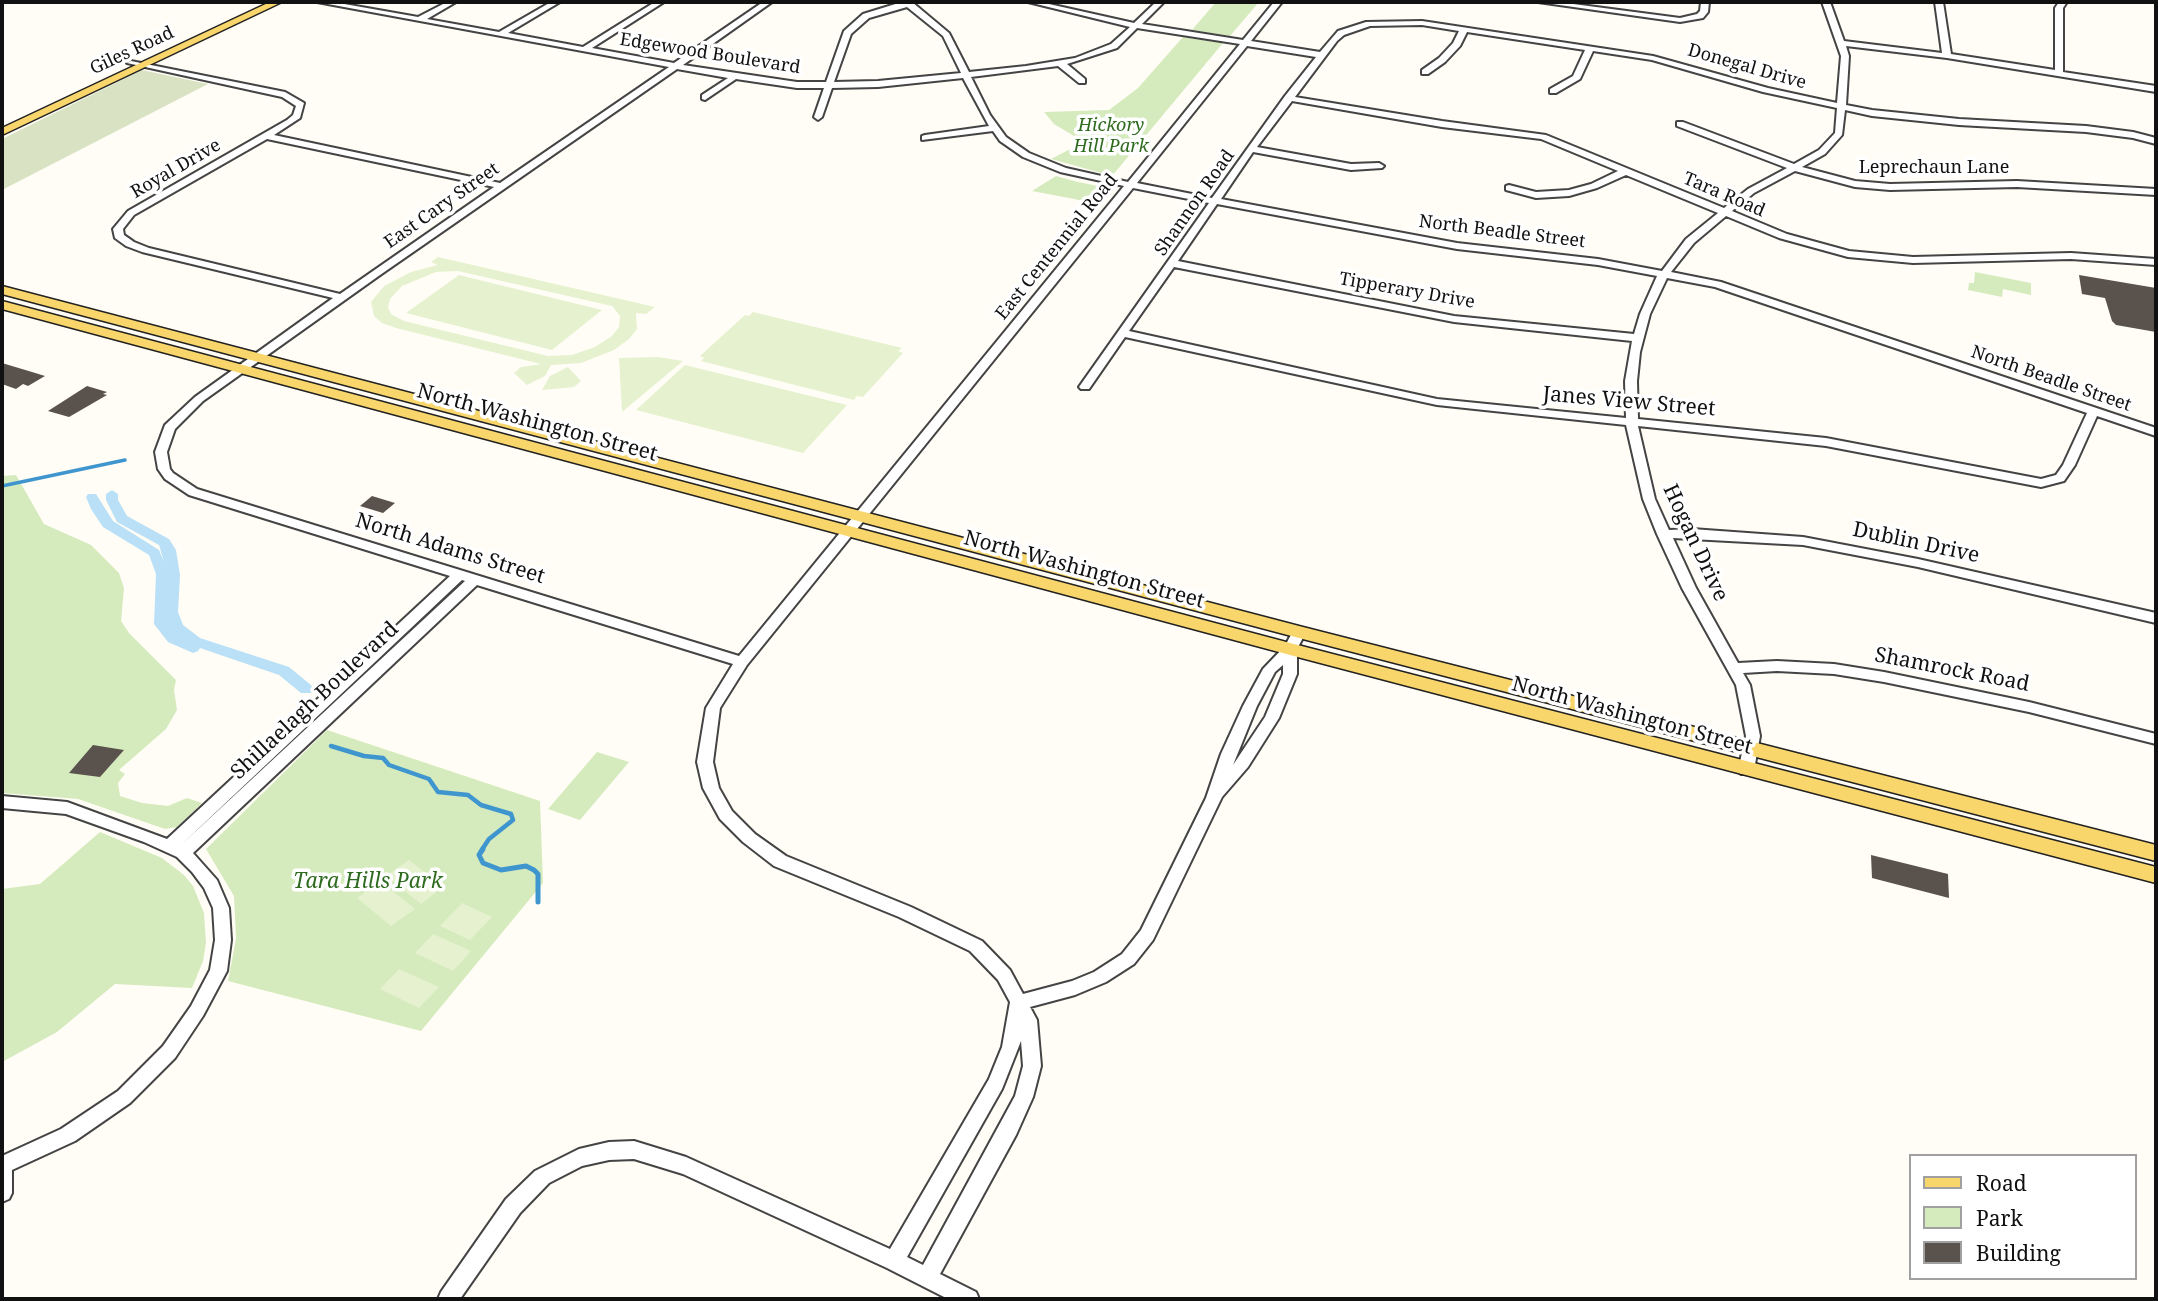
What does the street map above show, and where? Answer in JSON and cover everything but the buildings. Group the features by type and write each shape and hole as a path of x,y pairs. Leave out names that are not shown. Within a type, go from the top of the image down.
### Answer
{"main road":[{"name":"Giles Road","path":"2,124 260,2"},
{"name":"Giles Road","path":"2,132 277,2"},
{"name":"North Washington Street","path":"2,290 864,515 1299,632 2156,875"},
{"name":"North Washington Street","path":"2,304 1290,649 1749,760 2156,853"}],"street":[{"name":"Edgewood Boulevard","path":"321,2 342,3 734,77 797,85 878,84 1061,64 1102,51 1122,39 1160,2"},
{"path":"420,19 452,2"},
{"path":"501,34 556,2"},
{"path":"585,49 660,2"},
{"name":"East Cary Street","path":"161,458 163,439 181,414 242,368 768,2"},
{"path":"1032,2 1137,26 1321,55"},
{"name":"East Centennial Road","path":"1018,1003 1004,975 976,946 905,912 780,861 749,838 726,815 711,788 705,762 713,708 742,662 1278,2"},
{"path":"1542,2 1664,19 1694,18 1704,12 1705,2"},
{"name":"Hogan Drive","path":"1749,760 1752,723 1749,702 1736,668 1689,588 1649,499 1632,422 1631,381 1645,314 1665,272 1690,241 1751,191 1834,142 1839,133 1844,68 1842,43 1826,2"},
{"path":"1940,2 1947,56"},
{"path":"2059,73 2059,8 2063,2"},
{"path":"818,117 847,33 866,16 907,3"},
{"name":"North Beadle Street","path":"907,3 946,35 993,128 1013,147 1036,160 1063,170 1130,186 1457,246 1665,272 1717,284 2156,432"},
{"path":"1041,15 1054,9"},
{"name":"Donegal Drive","path":"1334,39 1354,27 1383,22 1422,23 1672,62 1756,88 1841,107 1908,117 2114,132 2156,141"},
{"path":"1425,72 1442,60 1457,44 1465,29"},
{"name":"Shannon Road","path":"1085,387 1251,149 1334,39"},
{"path":"1842,43 1947,56 2156,89"},
{"path":"1553,91 1577,77 1590,48"},
{"name":"Royal Drive","path":"131,63 285,95 301,105 297,116 266,136 131,214 118,229 119,236 146,250 341,298"},
{"path":"1061,64 1082,81"},
{"path":"705,97 734,77"},
{"name":"Tara Road","path":"1288,98 1442,124 1542,137 1791,239 1866,256 1913,260 2071,256 2156,262"},
{"path":"1995,113 2002,125"},
{"name":"Leprechaun Lane","path":"1680,124 1828,178 1874,186 2017,184 2156,192"},
{"path":"925,138 993,128"},
{"path":"266,136 501,186"},
{"path":"1251,149 1351,167 1379,166"},
{"path":"1509,188 1536,195 1569,193 1594,186 1626,171"},
{"name":"Tipperary Drive","path":"1171,263 1454,319 1638,338"},
{"name":"Janes View Street","path":"1122,333 1437,402 1826,442 2041,483 2060,478 2069,465 2093,412"},
{"name":"North Adams Street","path":"161,458 169,477 193,492 742,662"},
{"name":"Dublin Drive","path":"1663,534 1803,541 2156,618"},
{"name":"Shillaelagh Boulevard","path":"176,850 460,574"},
{"name":"Shillaelagh Boulevard","path":"176,850 476,579"},
{"path":"1018,1003 1075,989 1100,977 1128,959 1147,935 1214,798 1250,706 1270,670 1290,649 1299,632"},
{"path":"1214,798 1244,763 1272,718 1290,674 1290,649"},
{"name":"Shamrock Road","path":"1736,668 1777,666 1834,669 1884,677 2029,707 2156,739"},
{"path":"2,802 67,808 176,850 198,867 211,885 221,908 223,940 218,971 197,1011 169,1052 124,1097 68,1135 2,1165 2,1193"},
{"path":"894,1261 996,1083 1011,1047 1018,1003"},
{"path":"927,1278 1024,1097 1032,1066 1032,1044 1028,1020 1018,1003"},
{"path":"448,1299 513,1206 542,1177 579,1158 609,1151 634,1150 686,1166 894,1261 969,1299"}],"green space":[{"path":"1216,2 1259,2 1230,36 1192,30"},
{"name":"Hickory Hill Park","path":"1183,37 1223,43 1112,176 1051,159 1084,142 1054,124 1044,112 1109,110 1138,88"},
{"path":"142,70 208,84 2,190 2,139"},
{"name":"Hickory Hill Park","path":"1056,176 1103,187 1090,202 1032,191"},
{"path":"438,257 655,307 646,314 636,313 637,329 614,350 581,363 551,365 545,376 527,385 514,373 521,367 541,364 396,328 382,323 374,316 371,302 384,286 411,272 438,265 431,262","holes":["458,271 612,306 620,316 619,327 612,336 595,347 572,355 548,356 404,321 391,314 388,307 390,299 402,286 436,272"]},
{"path":"1975,272 2031,283 2031,295 2003,289 2002,297 1968,290 1969,283 1974,283"},
{"path":"459,275 602,310 552,350 406,313"},
{"path":"753,312 902,348 898,351 903,353 863,397 857,396 854,400 701,361 704,358 700,356 745,315 749,316"},
{"path":"658,357 683,361 622,412 619,358"},
{"path":"685,365 847,405 803,453 636,410"},
{"path":"568,367 581,381 574,387 542,390 550,376"},
{"path":"16,475 44,524 91,545 119,573 124,588 121,621 129,633 176,680 174,690 177,710 166,729 119,770 125,774 118,783 120,796 142,803 168,806 187,798 202,803 177,827 165,829 78,799 2,793 2,476"},
{"name":"Tara Hills Park","path":"327,730 540,801 543,883 421,1031 228,981 236,939 234,896 206,849"},
{"path":"597,752 629,762 580,820 548,809"},
{"path":"100,832 162,858 184,875 193,886 204,913 206,943 203,961 192,988 115,984 57,1032 2,1062 2,889 40,884"},
{"path":"409,860 443,887 421,904 386,876"},
{"path":"380,881 415,909 391,926 357,898"},
{"path":"462,903 492,917 470,940 440,926"},
{"path":"433,934 471,951 453,971 415,953"},
{"path":"399,969 439,987 419,1008 380,989"}],"waterway":[{"path":"2,486 125,460"},
{"path":"112,494 112,500 122,519 164,542 169,550 173,575 171,612 177,628 195,641 284,671 306,689"},
{"path":"92,497 108,524 154,553 163,574 161,624 173,639 193,648"},
{"path":"331,746 364,756 383,758 389,765 429,779 438,792 468,795 481,805 511,814 513,820 489,839 481,851"},
{"path":"483,849 479,855 483,863 501,870 526,866 534,870 538,874 538,902"}]}
